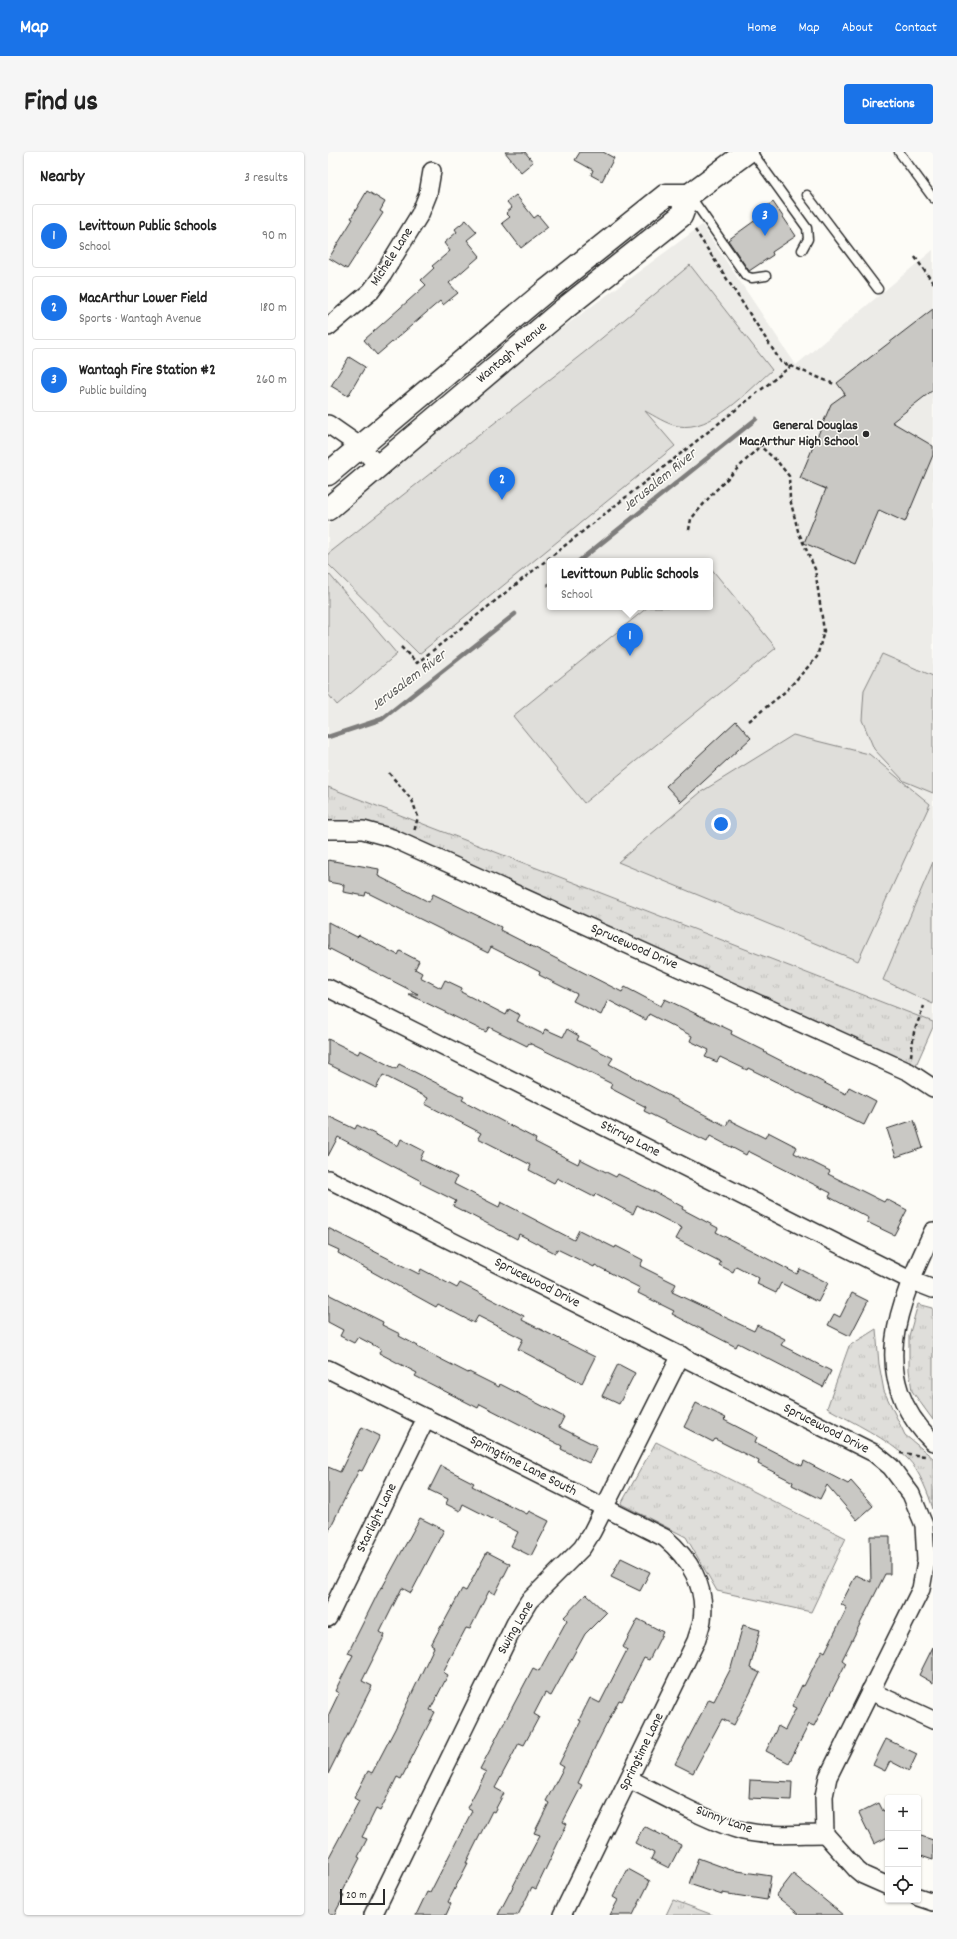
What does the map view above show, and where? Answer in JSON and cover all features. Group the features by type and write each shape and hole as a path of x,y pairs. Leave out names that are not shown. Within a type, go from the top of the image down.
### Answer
{"main road":[{"name":"Wantagh Avenue","path":"328,509 573,303 681,216 690,195 747,152"},
{"name":"Wantagh Avenue","path":"328,474 362,447 408,405 557,282 666,195 690,195"},
{"path":"557,282 573,303"}],"street":[{"name":"Michele Lane","path":"328,327 371,291 382,276 420,214 428,194 432,171"},
{"path":"328,424 362,447 378,466"},
{"name":"Sprucewood Drive","path":"328,830 363,830 392,838 909,1072 933,1088"},
{"name":"Stirrup Lane","path":"328,988 910,1280 933,1288"},
{"name":"Sprucewood Drive","path":"328,1179 874,1453 891,1467 911,1494 924,1525 926,1561 921,1589 828,1777 824,1796 825,1834"},
{"path":"933,1231 910,1280 895,1331 893,1366 905,1407 921,1430 933,1442"},
{"name":"Swing Lane","path":"373,1915 515,1624 530,1601 582,1548 623,1473 681,1355"},
{"name":"Springtime Lane South","path":"328,1369 665,1538 684,1555 695,1575 698,1584"},
{"name":"Starlight Lane","path":"328,1618 426,1418"},
{"name":"Springtime Lane","path":"562,1915 696,1641 702,1620 702,1604 698,1584"},
{"path":"870,1691 933,1720"},
{"name":"Sunny Lane","path":"629,1779 709,1818 742,1830 766,1834 825,1834"},
{"path":"825,1834 857,1870 863,1875 885,1885"},
{"path":"921,1898 933,1902"}],"lane":[{"path":"752,152 807,228 808,239 802,250"},
{"path":"899,152 933,198"},
{"path":"690,195 746,276 752,278 766,276"},
{"path":"807,195 878,289"}],"path":[{"path":"695,230 781,362 834,384"},
{"path":"915,257 933,283"},
{"path":"549,558 790,366"},
{"path":"689,530 691,519 713,493 760,446 772,440"},
{"path":"749,721 786,691 817,658 824,631 815,569 798,531 790,499 789,476 777,461 760,446"},
{"path":"401,646 417,663 547,559"},
{"path":"389,774 412,800 418,817 410,846"},
{"path":"909,1072 914,1032 924,1006"}],"shaded area":[{"path":"702,225 796,365 933,250 933,1022 328,787 328,525 550,337"}],"green space":[{"path":"690,265 772,370 741,399 704,423 691,426 678,426 665,422 645,411 675,446 419,654 328,564 328,554 591,347"},
{"path":"713,571 776,648 584,803 513,716 644,610 713,610"},
{"path":"329,574 397,654 337,705 328,694"},
{"path":"882,654 933,676 933,793 904,781 874,749 862,720 864,690"},
{"path":"793,735 869,754 930,804 858,961 618,862 701,792"},
{"path":"328,787 933,1022 933,1027 913,1072 391,835 328,829"},
{"path":"933,862 933,1004 883,980"},
{"path":"918,1304 933,1308 933,1420 912,1391 909,1370 909,1336"},
{"path":"876,1329 879,1364 884,1391 905,1435 933,1458 933,1509 920,1476 908,1459 880,1438 827,1408 849,1346"},
{"path":"656,1442 846,1538 811,1612 717,1591 686,1537 621,1504"},
{"path":"673,1900 713,1915 666,1915"}],"building":[{"path":"505,152 525,152 533,162 521,172"},
{"path":"580,152 603,152 614,158 602,181 591,175 593,170 575,160"},
{"path":"367,191 385,202 380,211 383,213 347,269 329,258 353,219 351,218"},
{"path":"516,195 534,218 538,215 548,227 521,248 502,223 510,217 506,213 512,208 507,202"},
{"path":"773,202 796,236 772,252 773,255 749,271 728,240 764,214 761,210"},
{"path":"466,220 477,232 467,240 480,256 449,283 458,293 443,305 440,301 377,355 364,340 426,285 421,280 434,268 432,266 450,251 444,243 457,232 455,229"},
{"name":"General Douglas MacArthur High School","path":"933,309 933,390 892,422 933,446 933,455 905,522 879,510 856,565 804,543 826,489 800,478 831,404 845,394 837,383"},
{"path":"349,357 365,367 348,396 331,386"},
{"path":"736,721 751,738 681,802 666,786"},
{"path":"328,860 379,869 378,876 429,902 433,894 501,927 500,930 622,992 625,987 661,1006 665,999 732,1031 731,1034 846,1094 849,1087 876,1101 864,1125 748,1068 747,1070 720,1057 717,1062 705,1057 709,1050 690,1041 692,1036 649,1014 646,1020 608,1000 601,1015 573,1001 577,994 539,975 540,972 491,947 488,953 366,892 365,896 343,892 344,885 328,882"},
{"path":"328,922 357,937 359,935 398,955 400,951 419,961 415,969 422,973 420,977 441,988 445,980 462,988 461,992 506,1015 509,1009 520,1015 517,1021 543,1034 545,1029 563,1037 567,1029 579,1036 577,1040 613,1058 609,1064 726,1126 729,1120 765,1138 768,1132 797,1147 794,1153 830,1171 828,1174 884,1202 886,1199 907,1210 894,1235 867,1222 869,1218 829,1197 831,1193 748,1151 746,1155 710,1136 707,1142 644,1111 646,1107 610,1088 612,1084 566,1061 529,1043 527,1046 489,1027 486,1032 408,994 418,994 328,948"},
{"path":"328,1039 358,1054 360,1050 396,1069 399,1064 464,1097 462,1100 536,1139 535,1142 578,1164 580,1159 616,1177 618,1174 683,1207 682,1209 718,1228 716,1232 797,1274 800,1269 828,1283 818,1302 781,1283 776,1293 757,1284 759,1278 736,1266 733,1272 719,1265 721,1262 676,1239 682,1228 637,1205 633,1214 595,1194 594,1197 557,1178 554,1183 529,1170 531,1165 478,1138 481,1133 425,1104 428,1098 383,1075 376,1088 328,1064"},
{"path":"328,1116 355,1129 357,1125 398,1146 401,1139 424,1151 420,1159 457,1177 454,1184 499,1207 501,1202 574,1240 579,1230 615,1248 616,1246 643,1260 640,1266 676,1284 672,1292 754,1331 757,1325 785,1339 781,1345 831,1371 823,1387 738,1343 736,1347 672,1314 674,1311 638,1293 640,1288 595,1265 594,1267 557,1249 555,1253 519,1234 517,1239 453,1206 456,1201 420,1183 421,1181 338,1137 328,1156"},
{"path":"914,1120 923,1148 896,1157 887,1129"},
{"path":"328,1228 419,1274 421,1269 457,1288 460,1283 524,1316 522,1320 595,1357 582,1383 518,1349 523,1339 478,1316 474,1323 438,1304 436,1307 338,1253 339,1250 328,1245"},
{"path":"852,1293 868,1301 850,1336 828,1325 834,1314 840,1317"},
{"path":"328,1294 383,1322 382,1325 400,1334 399,1336 418,1346 417,1347 499,1387 500,1384 564,1417 559,1427 597,1446 589,1463 561,1449 562,1446 480,1404 478,1408 415,1376 417,1373 379,1353 381,1349 358,1337 354,1343 340,1336 343,1330 328,1322"},
{"path":"618,1364 635,1373 619,1404 602,1396"},
{"path":"696,1403 726,1418 724,1420 757,1437 755,1442 802,1466 804,1461 848,1484 851,1481 873,1506 857,1520 827,1485 820,1499 792,1485 793,1482 758,1464 759,1461 715,1439 713,1442 684,1427"},
{"path":"362,1427 380,1436 362,1471 359,1470 328,1532 328,1467 340,1472"},
{"path":"441,1466 474,1483 472,1486 527,1514 529,1511 549,1521 531,1556 511,1546 518,1532 463,1504 460,1511 446,1504 448,1499 429,1490"},
{"path":"420,1518 444,1530 411,1593 402,1588 380,1632 385,1635 362,1681 372,1686 328,1774 328,1716 339,1693 335,1691 353,1655 348,1653 381,1587 382,1588"},
{"path":"870,1536 890,1536 890,1574 885,1574 842,1660 846,1663 814,1726 809,1724 789,1763 766,1751 778,1726 785,1730 796,1708 792,1706 802,1685 804,1686 822,1650 825,1652 847,1608 841,1604 856,1575 871,1582"},
{"path":"487,1552 510,1564 495,1594 489,1591 470,1629 466,1628 443,1672 448,1675 430,1710 435,1712 401,1779 397,1777 380,1811 376,1809 362,1837 367,1839 358,1857 360,1858 341,1895 344,1896 334,1915 328,1915 328,1859 359,1801 354,1798 368,1771 372,1773 395,1729 434,1647 431,1645 441,1626 462,1589 466,1591"},
{"path":"621,1558 650,1572 640,1591 611,1577"},
{"path":"586,1594 606,1613 585,1634 551,1696 545,1693 534,1714 539,1717 524,1745 519,1743 495,1788 504,1793 494,1812 492,1811 466,1863 468,1863 448,1902 451,1904 446,1915 416,1915 427,1892 430,1893 472,1811 467,1808 486,1772 480,1769 533,1668 539,1671 567,1620 564,1617"},
{"path":"638,1619 663,1632 649,1660 644,1658 622,1701 619,1700 596,1745 578,1783 582,1785 563,1822 567,1824 536,1889 532,1887 518,1915 498,1915 540,1835 534,1833 549,1803 546,1801 564,1767 559,1764 581,1721 579,1720 590,1698 600,1703 627,1650 623,1647"},
{"path":"743,1625 760,1630 750,1668 760,1673 734,1725 722,1719 693,1773 675,1764 709,1699 714,1701 731,1668"},
{"path":"933,1647 933,1683 919,1675"},
{"path":"886,1739 917,1754 909,1771 890,1761 885,1771 873,1765"},
{"path":"750,1780 792,1782 791,1800 749,1798"},
{"path":"879,1803 883,1811 885,1810 885,1838 874,1844 859,1813"},
{"path":"644,1826 681,1845 669,1868 651,1859 654,1853 635,1843"},
{"path":"921,1836 933,1840 933,1860 921,1856"},
{"path":"698,1858 731,1870 771,1876 767,1900 722,1893 722,1895 689,1884"},
{"path":"628,1869 650,1881 633,1915 610,1915 618,1900 613,1897"},
{"path":"793,1874 843,1915 800,1915 776,1896"}],"waterway":[{"name":"Jerusalem River","path":"583,558 756,419"},
{"name":"Jerusalem River","path":"328,737 382,719 515,614"}],"place":[{"name":"Wantagh Fire Station #2","path":"765,236"},
{"name":"General Douglas MacArthur High School","path":"866,434"},
{"name":"MacArthur Lower Field","path":"502,500"},
{"name":"Levittown Public Schools","path":"630,656"}]}
